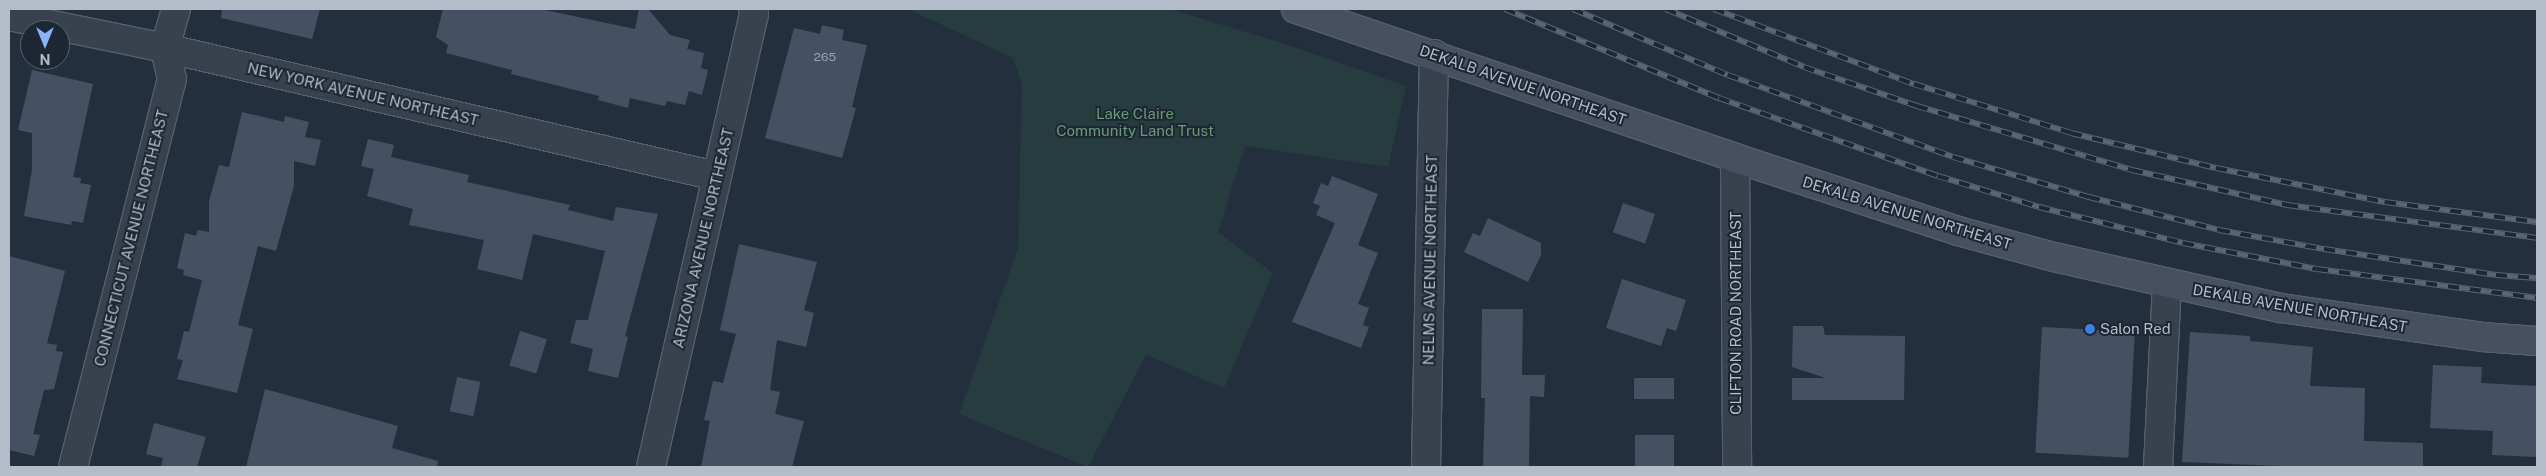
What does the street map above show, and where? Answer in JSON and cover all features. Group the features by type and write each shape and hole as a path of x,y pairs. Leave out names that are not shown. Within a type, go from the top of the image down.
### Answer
{"main road":[{"name":"DEKALB AVENUE NORTHEAST","path":"1296,9 1434,54 1735,158 1958,231 2167,285 2375,322 2537,342"}],"street":[{"name":"CONNECTICUT AVENUE NORTHEAST","path":"73,467 172,79 165,48 176,9"},
{"name":"ARIZONA AVENUE NORTHEAST","path":"651,467 754,15 753,9"},
{"name":"NEW YORK AVENUE NORTHEAST","path":"9,16 165,48 716,176"},
{"name":"NELMS AVENUE NORTHEAST","path":"1426,467 1434,54"},
{"name":"CLIFTON ROAD NORTHEAST","path":"1735,158 1737,467"},
{"path":"2158,467 2167,285"}],"green space":[{"name":"Lake Claire Community Land Trust","path":"908,9 1170,9 1285,44 1406,86 1388,167 1245,146 1218,232 1273,273 1224,388 1146,355 1088,467 959,414 1018,249 1022,84 1013,58"}],"building":[{"path":"222,9 320,9 312,39 221,18"},
{"path":"443,9 540,9 635,29 639,9 648,9 670,35 690,40 687,49 704,53 701,68 708,70 702,95 689,91 685,105 667,101 665,106 630,98 628,108 598,100 599,96 511,74 512,70 446,53 448,45 436,37"},
{"path":"822,25 844,30 842,40 867,45 852,107 856,108 842,158 765,138 794,28 820,34"},
{"path":"32,70 93,84 73,177 81,178 80,183 91,185 83,223 72,221 71,225 24,216 32,170 32,133 18,130"},
{"path":"242,112 284,122 285,116 309,122 305,137 321,140 315,166 294,161 294,186 276,251 258,246 238,325 253,329 237,393 177,379 183,360 177,359 184,331 189,332 202,280 183,275 184,270 177,268 185,233 196,236 198,230 209,232 209,201 219,165 229,167"},
{"path":"368,139 394,145 391,157 469,175 467,182 570,205 568,210 613,221 616,207 658,214 625,336 628,337 618,378 588,371 593,349 570,343 576,320 588,320 605,251 533,234 522,280 477,269 484,240 409,225 413,209 367,196 374,169 361,166"},
{"path":"1332,176 1378,194 1358,245 1378,253 1358,304 1369,308 1363,325 1369,327 1361,348 1292,322 1335,223 1316,215 1320,206 1313,203 1321,183 1328,186"},
{"path":"1623,203 1655,214 1645,243 1613,232"},
{"path":"1488,218 1541,243 1541,255 1528,282 1464,252 1473,233 1480,236"},
{"path":"739,244 817,262 804,310 814,313 806,347 777,340 770,390 780,392 775,414 804,421 792,467 701,467 710,421 704,420 713,381 723,383 736,334 720,330"},
{"path":"9,256 65,271 47,343 57,345 56,351 63,352 54,389 44,390 33,434 40,435 34,456 9,450"},
{"path":"1622,279 1686,300 1676,331 1667,328 1661,346 1606,328"},
{"path":"1482,309 1523,309 1522,375 1545,375 1544,397 1530,396 1529,467 1483,467 1485,398 1481,398"},
{"path":"1793,326 1823,326 1825,335 1905,336 1904,400 1792,400 1792,378 1826,378 1792,367"},
{"path":"2042,327 2135,332 2128,458 2035,453"},
{"path":"520,331 547,339 536,374 509,365"},
{"path":"2190,332 2250,336 2250,341 2313,347 2310,386 2365,388 2364,441 2423,443 2423,467 2305,467 2182,462"},
{"path":"2433,365 2482,367 2481,383 2537,386 2537,457 2492,455 2493,431 2430,428"},
{"path":"457,377 480,382 473,416 450,411"},
{"path":"1634,378 1674,378 1674,399 1634,399"},
{"path":"265,389 398,426 392,448 438,461 437,467 246,467"},
{"path":"154,423 206,437 197,467 161,467 163,458 146,454"},
{"path":"1635,435 1674,435 1674,467 1635,467"}],"railway":[{"path":"1505,9 1719,98 1938,176 2039,207 2183,243 2317,269 2537,298"},
{"path":"1573,9 1728,75 1953,157 2089,197 2219,230 2324,249 2496,275 2537,278"},
{"path":"1666,9 1804,67 1917,106 2132,170 2287,205 2537,238"},
{"path":"1714,9 1914,84 2071,133 2216,168 2385,202 2537,222"}],"place":[{"name":"Salon Red","path":"2090,329"}]}
